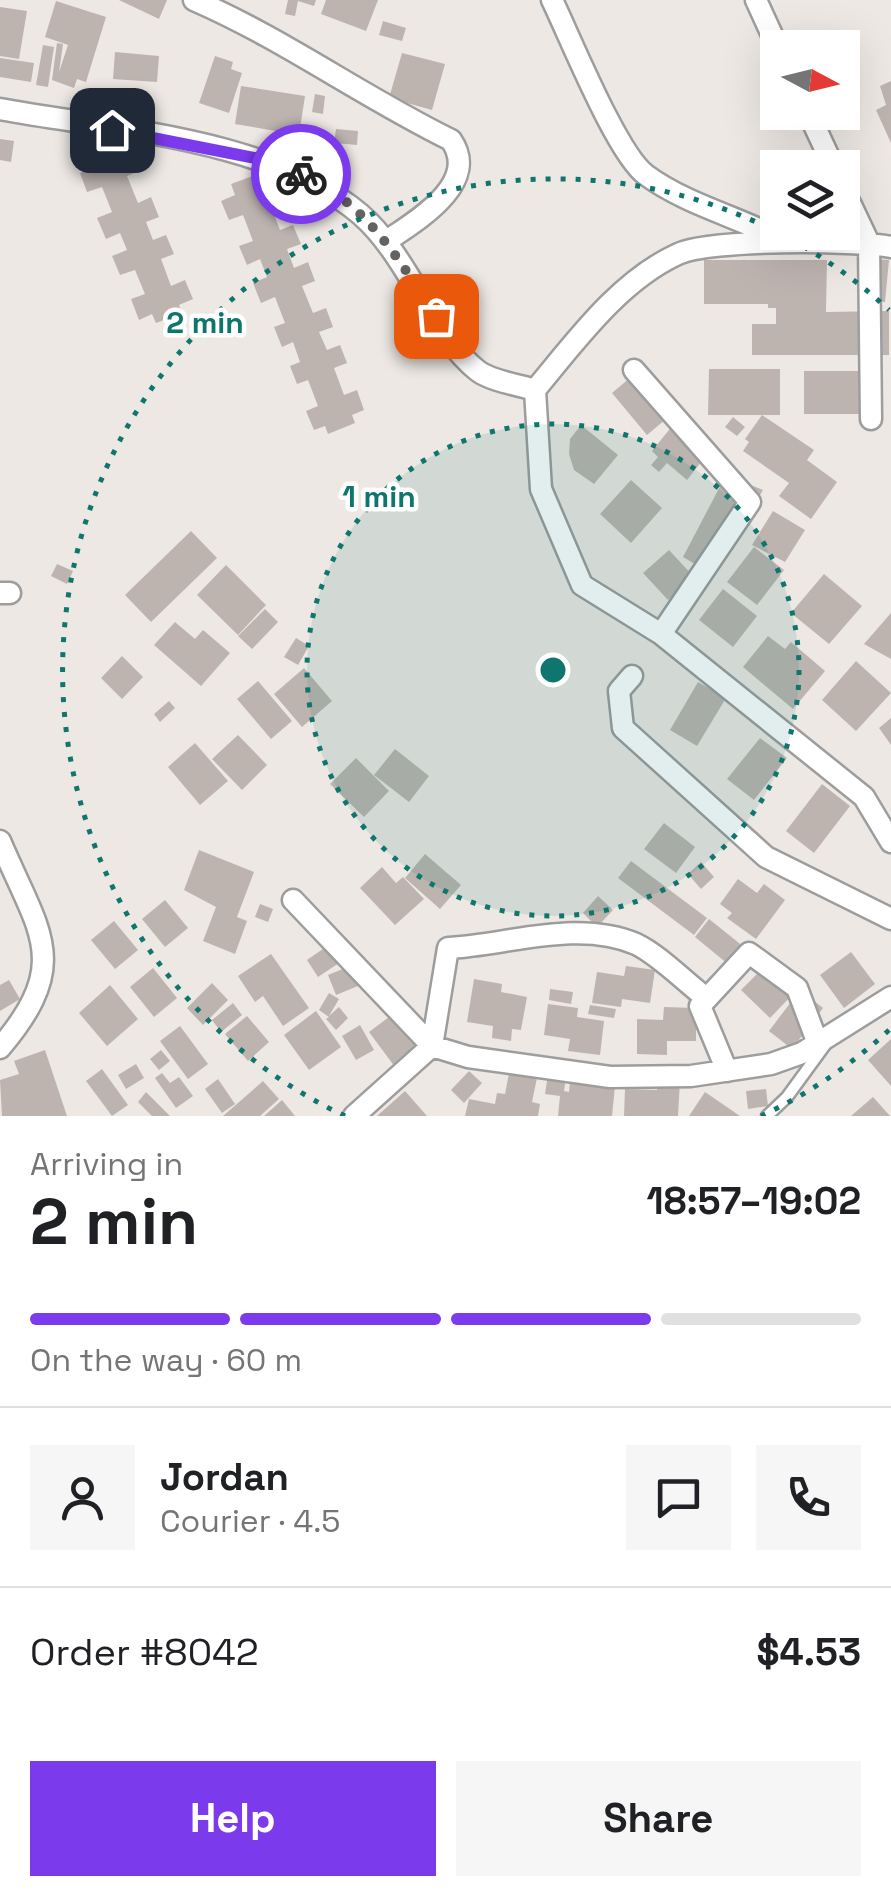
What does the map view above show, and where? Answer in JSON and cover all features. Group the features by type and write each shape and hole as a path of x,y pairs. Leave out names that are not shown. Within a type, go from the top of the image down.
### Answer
{"street":[{"path":"194,0 260,28 372,101 451,140 458,164 442,204 388,240"},
{"path":"552,0 642,172 678,195 760,228"},
{"path":"756,0 770,30"},
{"path":"0,109 270,161 317,182 388,240 479,372 535,390"},
{"path":"860,223 869,242 871,418"},
{"path":"860,242 891,247"},
{"path":"760,244 680,252 595,319 535,390 541,489 582,584 661,634 864,796 891,842"},
{"path":"634,370 750,502 661,634"},
{"path":"632,676 620,691 623,728 766,857 891,919"},
{"path":"0,841 46,961 38,998 0,1048"},
{"path":"293,900 432,1046 468,1057 610,1077 691,1076 727,1071 771,1064 825,1040 891,997"},
{"path":"354,1116 432,1046 448,948 540,936 602,938 636,944 705,997"},
{"path":"727,1071 700,1006 750,953 797,988 825,1040"}],"lane":[{"path":"767,1116 788,1097 825,1040"}],"building":[{"path":"119,0 167,0 159,19"},
{"path":"288,0 316,0 314,6 298,1 295,16 285,14"},
{"path":"326,0 378,0 366,31 321,14"},
{"path":"56,1 106,17 86,82 77,79 74,88 52,80 57,43 63,44 59,72 68,45 45,37"},
{"path":"0,7 27,11 19,59 0,56"},
{"path":"383,21 406,28 402,41 379,35"},
{"path":"43,45 54,47 48,87 36,85"},
{"path":"115,52 159,56 157,82 113,79"},
{"path":"402,53 445,64 432,110 389,98"},
{"path":"215,56 233,62 231,69 242,73 229,113 199,103"},
{"path":"0,58 34,63 31,82 0,77"},
{"path":"891,81 891,143 876,110 886,105 880,86"},
{"path":"241,86 305,96 299,135 235,124"},
{"path":"315,94 325,96 323,114 312,112"},
{"path":"336,129 358,131 357,145 334,143"},
{"path":"0,139 14,141 11,162 0,160"},
{"path":"116,147 120,157 134,151 141,170 127,176 138,203 151,197 159,217 146,222 153,240 166,235 174,254 161,259 171,286 185,280 193,299 179,305 182,313 156,323 152,314 139,320 131,299 145,294 135,270 120,275 112,256 127,250 120,233 106,239 97,218 112,212 102,187 87,192 80,173 94,167 90,158"},
{"path":"258,174 262,184 275,178 283,198 270,204 280,230 293,225 301,244 287,249 294,268 308,262 315,281 302,286 313,313 326,308 333,327 319,332 327,350 340,345 347,363 334,368 344,395 357,390 364,410 352,415 355,423 328,434 325,426 314,430 306,411 318,406 308,380 297,384 290,366 300,362 293,342 282,347 274,327 285,323 275,297 261,303 253,283 267,277 260,259 247,265 239,246 253,241 243,215 229,220 221,201 235,195 231,184"},
{"path":"862,258 889,260 885,302 858,300"},
{"path":"704,260 827,260 826,312 889,311 889,355 752,355 752,324 776,324 776,308 768,308 768,304 704,304"},
{"path":"644,366 679,408 647,435 612,393"},
{"path":"709,369 780,369 780,415 708,415"},
{"path":"804,371 881,371 882,414 804,414"},
{"path":"762,415 814,450 807,460 837,482 811,519 779,496 789,483 743,451 749,442 745,439"},
{"path":"733,417 745,427 737,436 725,427"},
{"path":"677,420 712,448 687,480 667,463 659,472 651,465 658,457 652,451"},
{"path":"581,425 618,455 594,484 574,470 569,454 570,439"},
{"path":"726,475 763,490 713,575 683,557"},
{"path":"631,480 662,508 631,543 600,514"},
{"path":"773,511 805,530 785,562 752,545"},
{"path":"191,531 217,558 151,622 125,595"},
{"path":"754,547 784,570 757,605 727,582"},
{"path":"669,550 694,577 668,600 643,573"},
{"path":"57,564 73,571 67,584 51,576"},
{"path":"226,565 266,605 238,635 197,595"},
{"path":"824,574 862,606 829,644 791,613"},
{"path":"723,589 757,616 733,647 699,620"},
{"path":"265,609 278,622 252,649 238,636"},
{"path":"891,613 891,659 864,644"},
{"path":"175,622 195,639 203,630 230,653 201,686 154,645"},
{"path":"768,636 785,649 791,642 825,671 793,709 743,667"},
{"path":"296,638 309,646 298,665 284,657"},
{"path":"122,656 143,677 122,699 101,678"},
{"path":"856,661 891,693 856,731 822,700"},
{"path":"304,668 332,701 302,727 274,694"},
{"path":"258,681 292,721 271,739 237,699"},
{"path":"698,682 726,698 697,746 670,730"},
{"path":"169,701 175,708 160,722 154,714"},
{"path":"891,718 891,745 879,728"},
{"path":"238,735 267,765 242,790 212,759"},
{"path":"760,738 787,758 754,800 727,779"},
{"path":"195,743 228,781 200,805 168,767"},
{"path":"395,749 429,776 409,802 374,775"},
{"path":"356,758 389,791 364,817 330,784"},
{"path":"822,784 850,806 814,853 786,831"},
{"path":"664,823 695,847 676,873 644,849"},
{"path":"199,850 254,872 237,917 247,921 235,954 203,941 216,907 184,890"},
{"path":"425,854 461,885 440,909 405,878"},
{"path":"631,861 707,918 694,935 618,878"},
{"path":"701,862 714,877 701,889 688,874"},
{"path":"382,867 396,883 403,877 424,899 395,925 360,888"},
{"path":"738,879 757,893 764,884 785,900 756,939 727,918 732,913 720,904"},
{"path":"598,896 613,910 597,927 583,913"},
{"path":"165,900 188,928 165,947 142,919"},
{"path":"260,904 273,909 268,922 255,917"},
{"path":"709,919 749,951 734,969 695,937"},
{"path":"114,921 138,950 115,969 91,940"},
{"path":"330,944 342,961 318,977 307,960"},
{"path":"851,952 875,984 844,1008 820,975"},
{"path":"271,954 309,1008 283,1026 263,996 255,1002 238,976"},
{"path":"766,965 794,993 770,1018 741,990"},
{"path":"350,966 358,986 336,995 328,975"},
{"path":"626,966 655,970 650,1003 622,999 621,1007 592,1003 597,972 624,976"},
{"path":"153,968 177,998 154,1017 130,987"},
{"path":"474,979 502,984 501,992 527,997 521,1030 512,1029 511,1041 492,1038 493,1026 467,1022"},
{"path":"9,980 20,999 0,1011 0,985"},
{"path":"212,983 228,1000 203,1025 187,1008"},
{"path":"110,985 138,1019 107,1046 79,1013"},
{"path":"550,989 573,992 571,1004 549,1000"},
{"path":"800,990 823,1008 792,1049 769,1031"},
{"path":"329,993 339,999 329,1016 339,1007 348,1018 336,1030 326,1019 329,1017 319,1010"},
{"path":"233,1003 242,1015 221,1032 212,1020"},
{"path":"548,1004 578,1008 577,1017 604,1021 600,1055 568,1051 570,1039 544,1035"},
{"path":"590,1005 616,1009 614,1018 588,1014"},
{"path":"664,1007 696,1008 696,1041 667,1041 667,1055 637,1054 637,1019 663,1020"},
{"path":"401,1008 428,1043 395,1067 369,1032"},
{"path":"316,1011 341,1047 309,1070 284,1035"},
{"path":"247,1016 269,1042 248,1061 225,1034"},
{"path":"360,1025 374,1050 356,1060 342,1036"},
{"path":"180,1026 208,1064 188,1079 160,1041"},
{"path":"891,1039 891,1086 868,1060"},
{"path":"45,1050 67,1116 2,1116 0,1080 19,1074 14,1061"},
{"path":"161,1050 170,1061 159,1070 150,1059"},
{"path":"136,1064 144,1078 126,1089 118,1075"},
{"path":"510,1068 538,1073 532,1102 540,1104 538,1116 465,1116 469,1099 495,1104 497,1093 505,1094"},
{"path":"102,1069 128,1105 112,1116 86,1081"},
{"path":"469,1071 482,1083 464,1103 451,1090"},
{"path":"162,1073 170,1083 179,1077 193,1096 176,1108 155,1078"},
{"path":"548,1075 566,1078 564,1091 569,1092 570,1081 615,1086 612,1116 558,1116 560,1096 545,1094"},
{"path":"218,1079 235,1104 222,1113 205,1089"},
{"path":"657,1079 680,1080 678,1116 624,1116 625,1089 657,1090"},
{"path":"263,1081 279,1099 260,1116 223,1116"},
{"path":"766,1089 768,1106 748,1109 746,1091"},
{"path":"405,1091 427,1116 377,1116"},
{"path":"146,1092 170,1116 152,1116 138,1102"},
{"path":"705,1092 740,1116 689,1116"},
{"path":"873,1097 890,1116 851,1116"},
{"path":"282,1100 295,1116 264,1116"}],"way so far":[{"path":"301,174 359,213 388,240 436,316"}],"route":[{"path":"112,130 225,150 270,161 301,174"}]}
